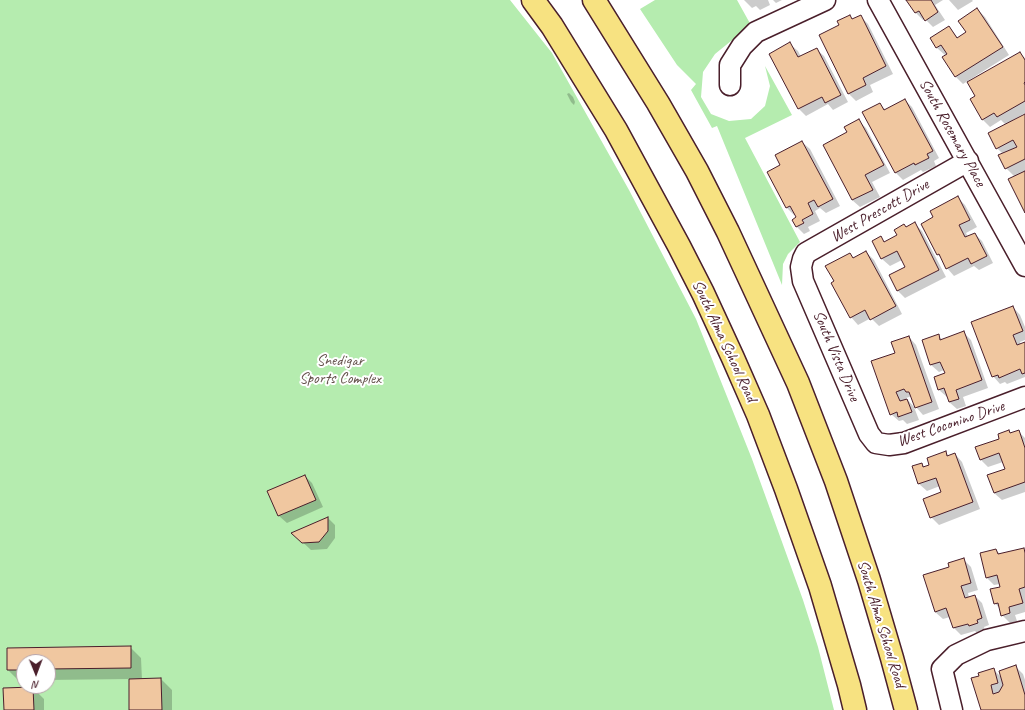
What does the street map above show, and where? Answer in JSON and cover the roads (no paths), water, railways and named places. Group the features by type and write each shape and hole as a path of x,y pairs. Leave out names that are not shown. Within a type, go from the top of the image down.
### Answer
{"main road":[{"name":"South Alma School Road","path":"533,0 552,26 616,130 679,246 703,293 733,358 758,415 820,586 855,710"},
{"name":"South Alma School Road","path":"594,0 658,103 697,171 731,238 798,383 836,481 866,572 906,710"}],"street":[{"path":"730,85 730,65 742,46 756,32 825,0"},
{"name":"South Rosemary Place","path":"878,0 1025,266"},
{"name":"West Prescott Drive","path":"801,267 806,254 968,161"},
{"name":"South Vista Drive","path":"801,267 803,281 869,434 876,443"},
{"name":"West Coconino Drive","path":"876,443 889,445 904,443 1025,397"},
{"path":"952,710 942,669 956,655 987,640 1025,631"}],"park label":[{"name":"Snedigar Sports Complex","path":"340,370"}]}
